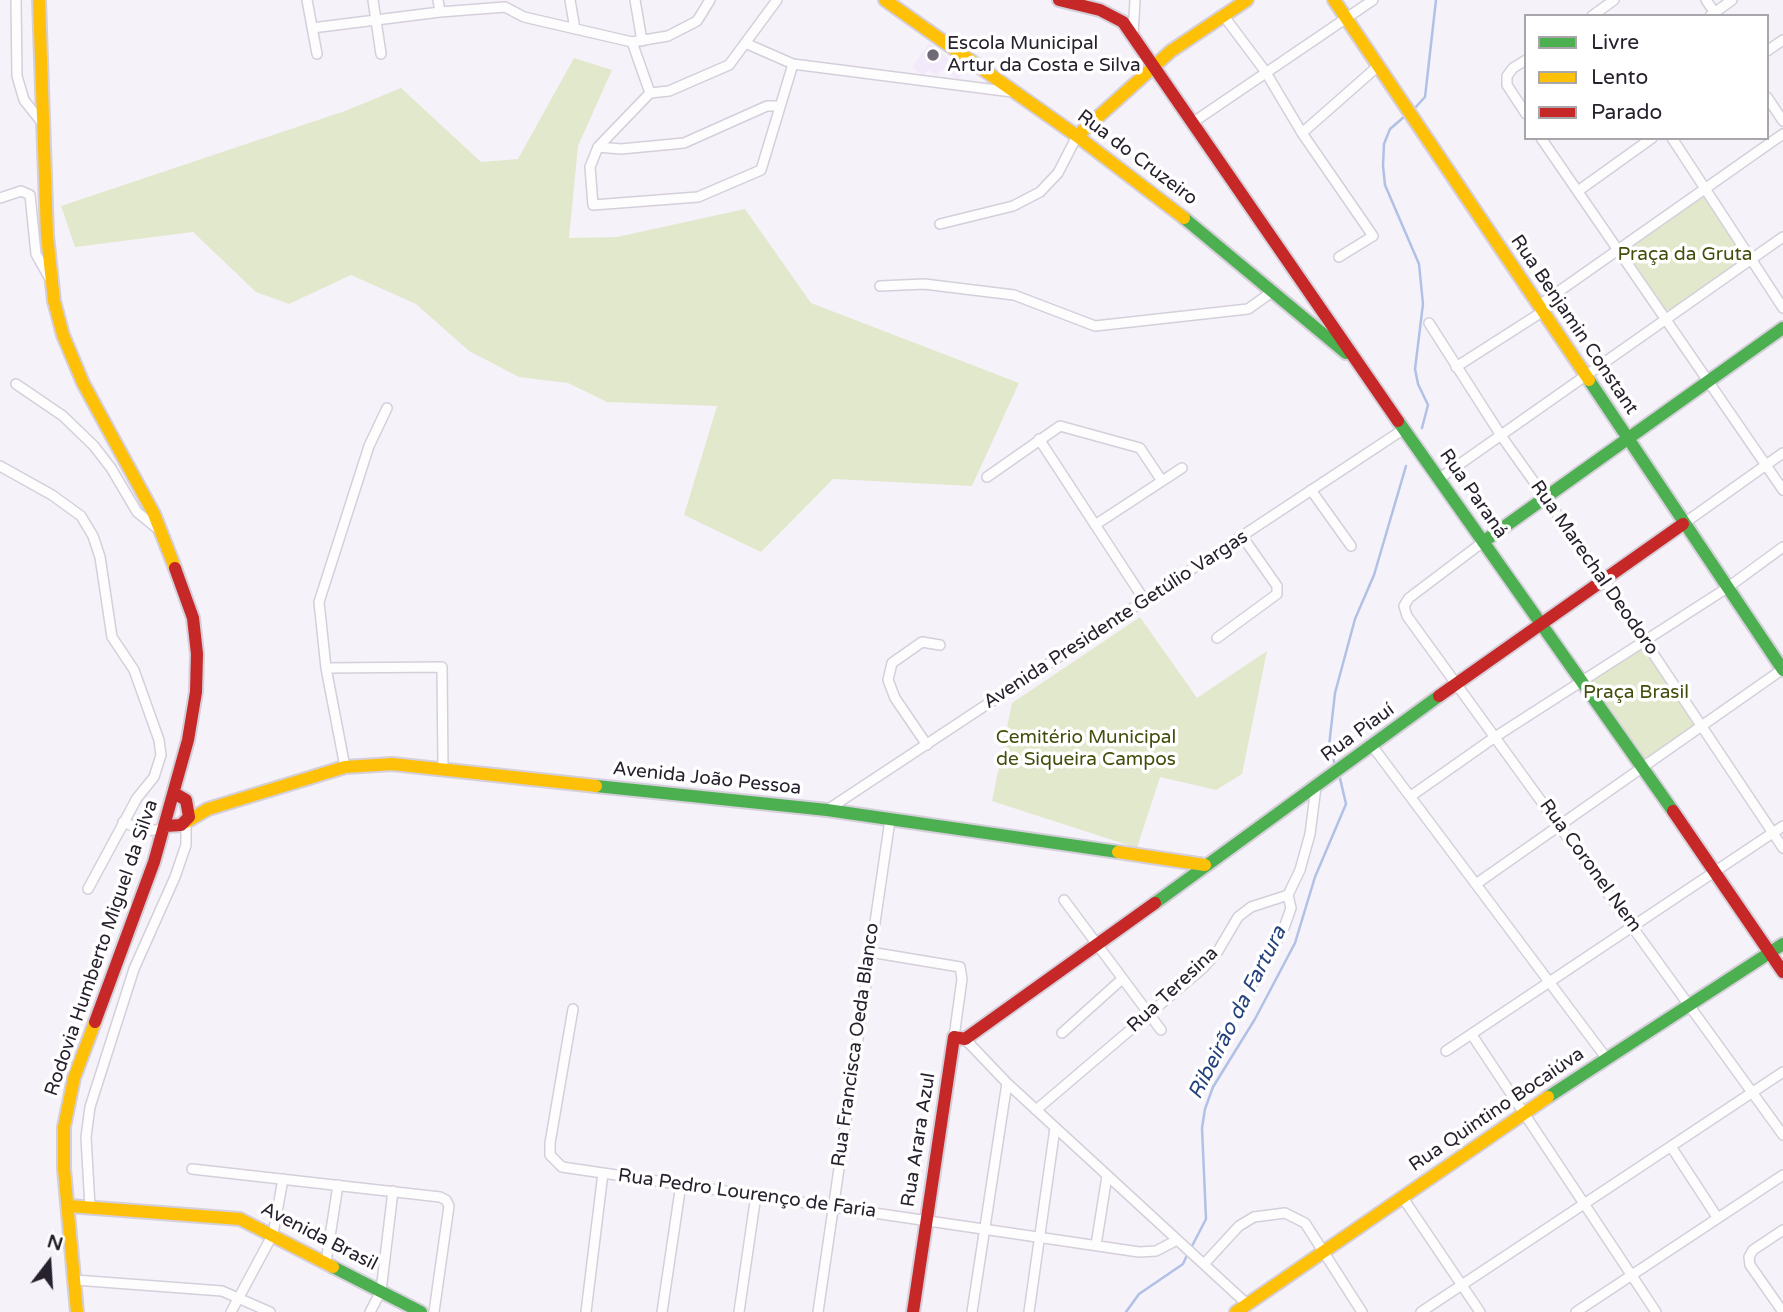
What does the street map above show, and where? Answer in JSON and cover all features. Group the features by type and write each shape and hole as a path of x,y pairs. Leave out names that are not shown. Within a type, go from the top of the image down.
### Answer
{"street":[{"path":"16,0 18,76 24,100 44,125"},
{"name":"Rodovia Humberto Miguel da Silva","path":"39,0 50,279 63,335 83,383 154,514 193,618 197,654 194,704 174,793 74,1078 64,1127 64,1169 77,1312"},
{"path":"307,0 317,54"},
{"path":"373,0 381,54"},
{"path":"438,0 440,12"},
{"path":"570,0 575,29"},
{"path":"635,0 637,41 650,93"},
{"path":"312,29 505,4 524,17 637,41 668,36 697,20 710,0"},
{"path":"777,0 729,65 668,91 650,93 598,146 590,167 593,205 698,197 761,170 778,106 793,64"},
{"name":"Rua do Cruzeiro","path":"885,0 1077,136 1191,223 1293,311 1355,360"},
{"name":"Rua Paraná","path":"1059,0 1100,10 1123,22 1355,360 1716,871 1783,972"},
{"path":"1133,36 1135,0"},
{"path":"940,224 1013,206 1040,191 1058,173 1077,136 1153,67 1247,0"},
{"name":"Rua Benjamin Constant","path":"1334,0 1683,524 1783,669"},
{"path":"1192,123 1373,0"},
{"path":"1595,14 1614,0"},
{"path":"1715,14 1732,0"},
{"path":"1223,15 1265,71 1302,133 1373,236 1339,257"},
{"path":"745,43 793,64 1013,92"},
{"path":"1524,61 1513,68 1507,76 1507,85 1524,111"},
{"path":"1302,133 1377,67"},
{"path":"1769,100 1783,121"},
{"path":"598,146 621,149 684,143 767,106 778,106"},
{"path":"1456,367 1783,134"},
{"path":"1542,140 1783,490"},
{"path":"1578,191 1649,140"},
{"path":"1673,140 1783,308"},
{"path":"0,198 21,191 30,195 36,254 50,279"},
{"path":"1440,478 1783,237"},
{"path":"880,286 924,284 1014,295 1095,326 1248,309 1272,292"},
{"path":"1293,311 1310,293"},
{"name":"Rua Marechal Deodoro","path":"1429,323 1502,437 1604,580 1783,848"},
{"path":"1483,542 1783,328"},
{"path":"16,384 63,416 94,446 111,468 137,512 158,529"},
{"path":"345,767 326,668 319,601 369,446 387,408"},
{"path":"987,477 1060,426 1140,448 1162,481"},
{"name":"Avenida Presidente Getúlio Vargas","path":"827,810 1404,429"},
{"path":"1039,439 1145,601"},
{"name":"Rua Piauí","path":"959,1038 1096,945 1373,747 1455,684 1783,453"},
{"path":"0,466 52,495 81,516 100,557 112,637 134,670 161,755 154,777 123,822 88,889"},
{"path":"1095,525 1182,468"},
{"path":"1311,490 1351,546"},
{"path":"1217,638 1277,594 1277,586 1242,536"},
{"name":"Rua Coronel Nem","path":"1483,542 1409,598 1404,606 1407,616 1635,926 1783,1135"},
{"path":"1411,796 1495,737 1583,684 1727,588 1783,547"},
{"path":"927,745 895,698 888,680 892,663 922,642 940,645"},
{"path":"326,668 442,667 443,768"},
{"path":"1476,884 1783,669"},
{"path":"1373,747 1607,1059"},
{"name":"Avenida João Pessoa","path":"123,822 145,831 175,827 208,809 345,767 392,764 827,810 1205,865"},
{"path":"1251,986 1284,928 1292,908 1288,895 1300,870 1310,834 1315,788"},
{"path":"174,793 208,809"},
{"path":"90,1207 86,1137 90,1107 134,969 186,845 186,822 190,811 187,800"},
{"name":"Rua Francisca Oeda Blanco","path":"818,1312 890,820"},
{"path":"1446,1051 1783,826"},
{"name":"Rua Teresina","path":"1036,1110 1218,951 1238,918 1251,907 1288,895"},
{"path":"1064,900 1121,980 1161,1030"},
{"name":"Rua Quintino Bocaiúva","path":"1241,1308 1524,1113 1783,944"},
{"name":"Rua Arara Azul","path":"870,952 956,964 962,973 959,1038 926,1219 913,1312"},
{"path":"1062,1033 1121,980"},
{"name":"Rua Pedro Lourenço de Faria","path":"573,1009 550,1155 562,1167 1139,1252 1156,1251 1180,1243"},
{"path":"1472,1035 1656,1312"},
{"path":"959,1038 1195,1256 1241,1308"},
{"path":"1421,1312 1783,1072"},
{"path":"972,1312 1006,1083"},
{"path":"1029,1312 1055,1128"},
{"path":"1672,1148 1717,1217"},
{"path":"192,1169 440,1197 449,1206 434,1312"},
{"path":"586,1312 603,1173"},
{"path":"1576,1312 1783,1175"},
{"path":"1096,1245 1107,1176"},
{"path":"231,1312 273,1234 283,1179"},
{"path":"662,1312 681,1184"},
{"path":"326,1262 338,1185"},
{"path":"370,1312 381,1291 393,1191"},
{"path":"739,1312 756,1195"},
{"path":"1403,1198 1480,1312"},
{"name":"Avenida Brasil","path":"68,1206 229,1217 253,1224 421,1312"},
{"path":"1203,1264 1239,1226 1268,1213 1285,1213 1305,1223 1321,1253 1362,1312"},
{"path":"1783,1230 1753,1250 1749,1257 1750,1265 1783,1312"},
{"path":"75,1280 222,1291 240,1296 270,1312"}],"shaded area":[{"name":"Escola Municipal Artur da Costa e Silva","path":"929,43 966,71 958,80 942,69 937,76 928,70 923,76 912,67"}],"green space":[{"path":"574,58 612,70 578,146 569,238 617,237 745,209 811,303 1019,383 972,486 833,479 761,552 684,515 717,406 607,402 568,383 519,377 469,351 416,304 351,275 289,304 256,292 193,232 75,247 61,206 345,111 401,88 481,162 518,159"},
{"name":"Praça da Gruta","path":"1705,195 1748,257 1668,316 1622,251"},
{"name":"Cemitério Municipal de Siqueira Campos","path":"1140,617 1197,698 1267,651 1242,774 1216,790 1160,777 1137,848 992,801 1012,703"},
{"name":"Praça Brasil","path":"1644,644 1698,724 1643,764 1586,684"}],"waterway":[{"name":"Ribeirão da Fartura","path":"1413,110 1425,97 1436,0"},
{"name":"Ribeirão da Fartura","path":"1405,116 1390,129 1384,144 1383,166 1385,185 1419,264 1423,304 1415,369 1418,384 1428,405 1422,428"},
{"name":"Ribeirão da Fartura","path":"1336,768 1329,746 1335,693 1355,619 1374,575 1406,466"},
{"name":"Ribeirão da Fartura","path":"1191,1248 1206,1219 1202,1128 1205,1109 1213,1087 1255,1019 1295,943 1315,877 1346,804 1339,774"},
{"name":"Ribeirão da Fartura","path":"1126,1312 1139,1294 1183,1264 1188,1253"}],"traffic: fast":[{"path":"1184,218 1346,353"},
{"path":"1483,542 1783,328"},
{"path":"1589,380 1783,670"},
{"path":"1398,421 1673,811"},
{"path":"1155,903 1439,696"},
{"path":"596,786 827,810 1118,852"},
{"path":"1548,1097 1783,944"},
{"path":"333,1267 421,1312"}],"traffic: slow":[{"path":"39,0 47,235 54,301 63,335 83,383 154,514 175,568"},
{"path":"885,0 1077,136 1184,218"},
{"path":"1077,136 1171,51 1247,0"},
{"path":"1334,0 1589,380"},
{"path":"186,822 208,809 345,767 392,764 596,786"},
{"path":"1118,852 1205,865"},
{"path":"77,1312 64,1169 64,1127 74,1078 95,1022"},
{"path":"1236,1312 1548,1097"},
{"path":"69,1206 240,1219 333,1267"}],"traffic: jam":[{"path":"1059,0 1100,10 1123,22 1398,421"},
{"path":"1439,696 1683,524"},
{"path":"95,1022 154,862 188,740 196,692 197,654 193,618 175,568"},
{"path":"165,826 181,825 189,817 186,800 174,793"},
{"path":"1673,811 1783,972"},
{"path":"913,1312 954,1037 965,1039 1155,903"}],"place":[{"name":"Escola Municipal Artur da Costa e Silva","path":"933,55"}]}
